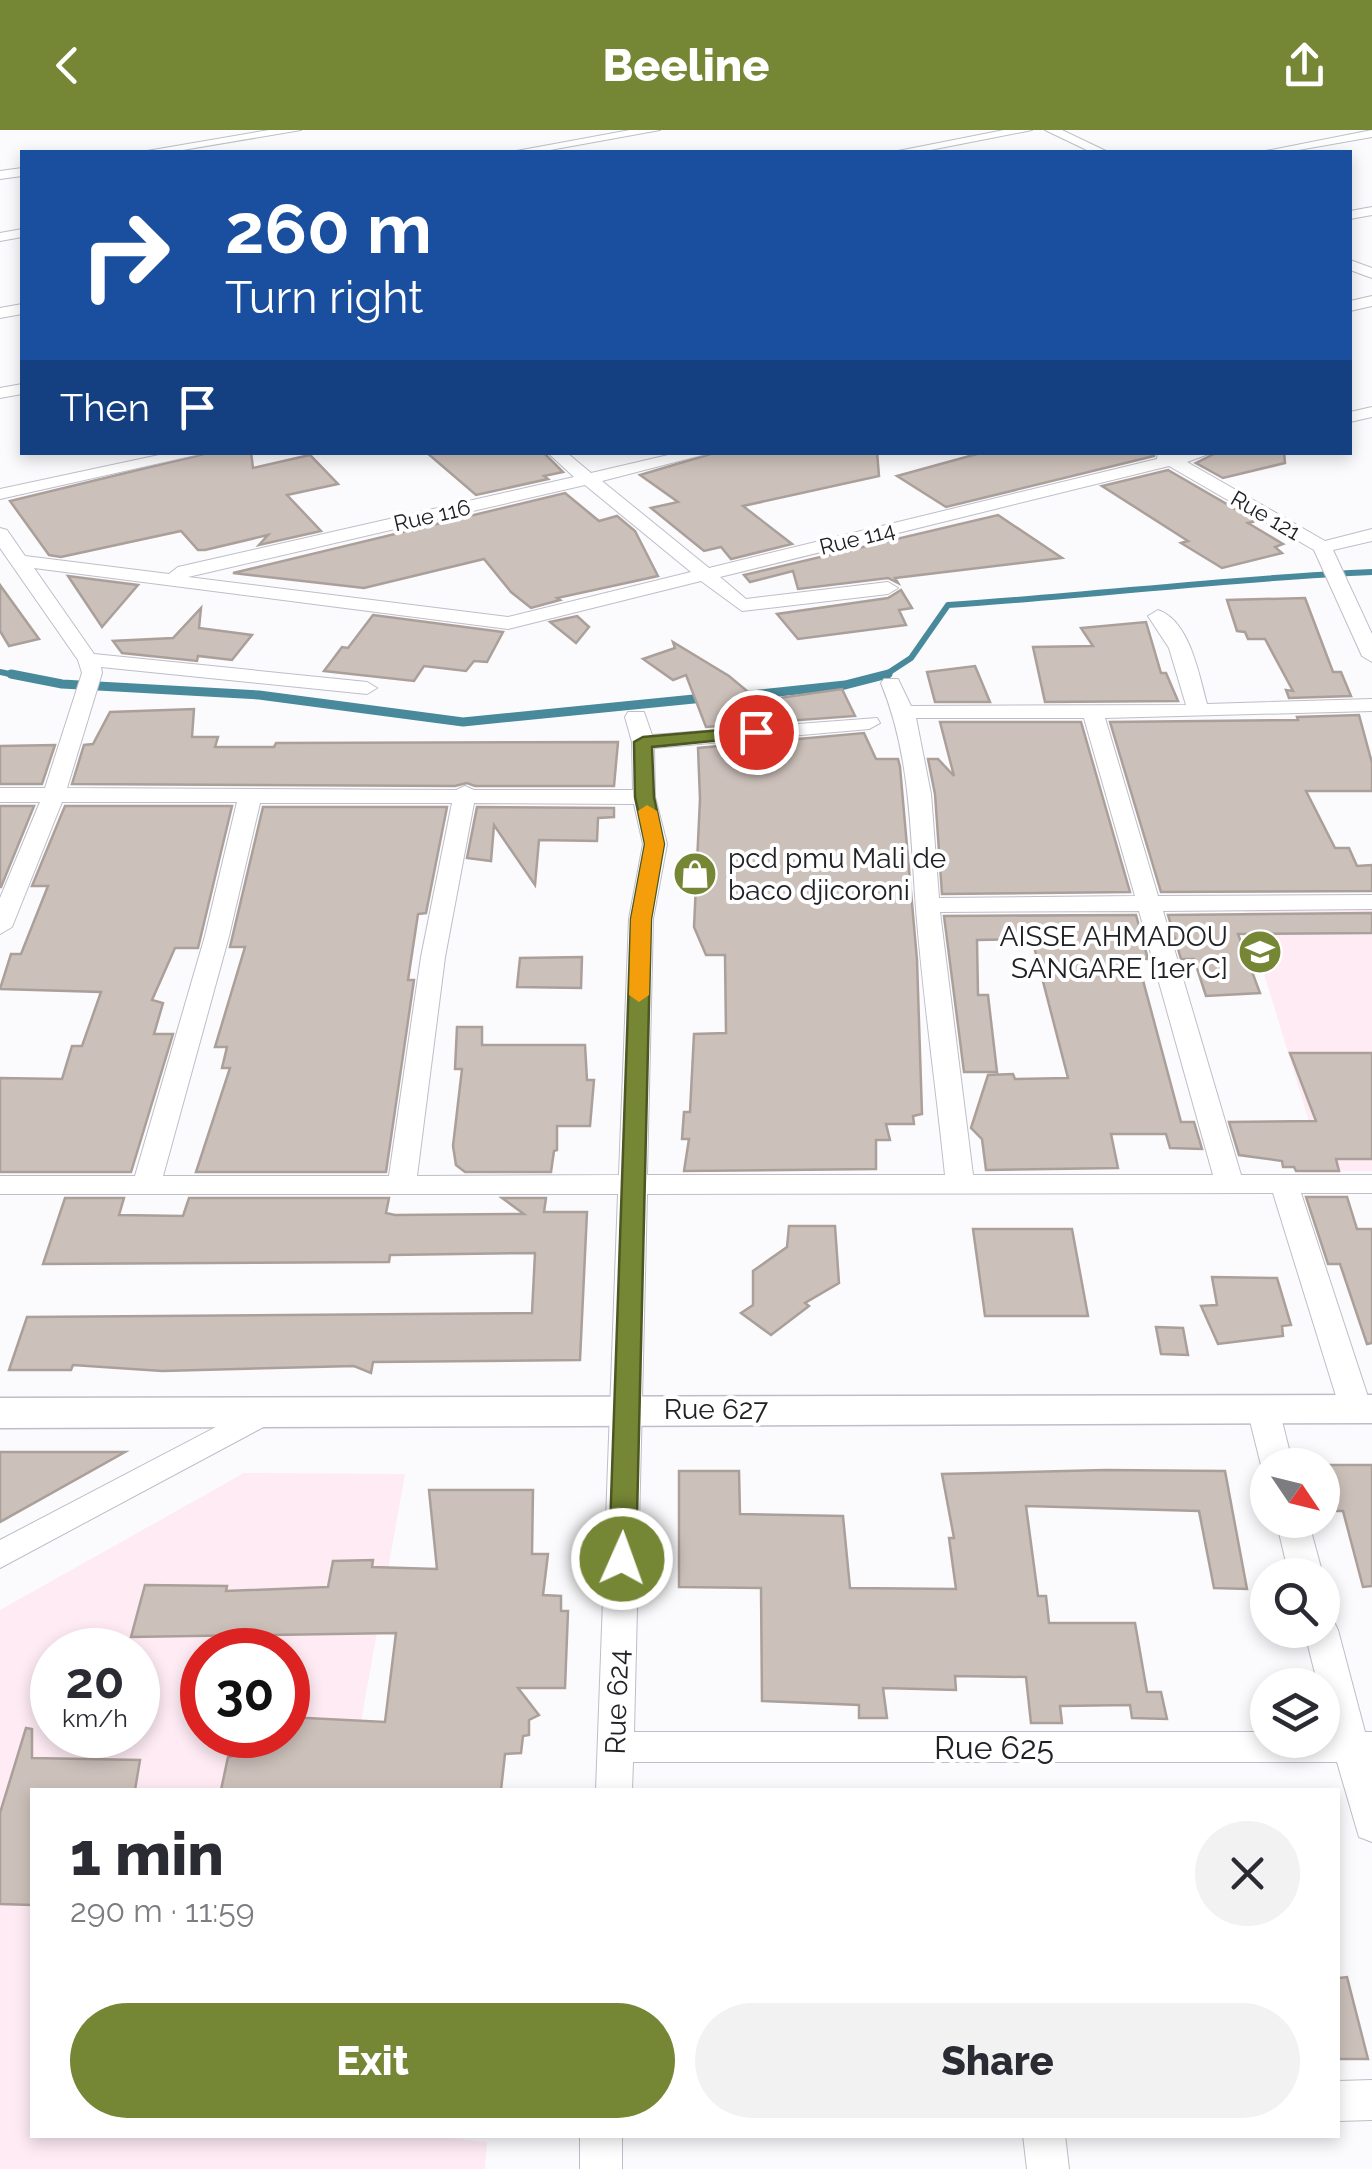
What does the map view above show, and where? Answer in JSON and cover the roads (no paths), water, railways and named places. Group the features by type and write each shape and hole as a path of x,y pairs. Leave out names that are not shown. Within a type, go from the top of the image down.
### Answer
{"street":[{"path":"158,130 183,150 295,130"},
{"path":"528,150 610,133 654,130"},
{"path":"911,150 1026,130"},
{"path":"1051,130 1096,150"},
{"path":"610,133 640,150"},
{"path":"1279,150 1372,133"},
{"path":"0,494 187,455"},
{"path":"559,455 742,604 888,588"},
{"name":"Rue 116","path":"157,578 693,455"},
{"name":"Rue 121","path":"1166,457 1322,548 1372,656"},
{"name":"Rue 114","path":"157,578 508,623 1166,457"},
{"path":"0,534 89,675 54,794 0,927"},
{"path":"1322,548 1372,534"},
{"path":"20,561 157,578"},
{"path":"1158,616 1180,648 1198,711"},
{"path":"89,675 366,688"},
{"path":"891,683 906,712 926,836 928,905 960,1184"},
{"path":"906,712 1198,711 1372,705"},
{"path":"1092,712 1230,1184"},
{"name":"Rue 624","path":"614,1788 641,919 654,844 644,797 640,730 869,723"},
{"path":"146,1185 217,936 252,793"},
{"path":"402,1185 433,957 465,794"},
{"path":"0,795 644,797"},
{"path":"928,905 1372,902"},
{"path":"1284,1184 1364,1410"},
{"path":"0,1185 1372,1184"},
{"path":"1263,1409 1273,1448"},
{"name":"Rue 627","path":"0,1413 1364,1410"},
{"path":"0,1554 260,1414"},
{"path":"1327,1648 1362,1747 1372,1826"},
{"name":"Rue 625","path":"616,1747 1362,1747"},
{"path":"1340,2101 1372,2100"},
{"path":"600,2169 602,2138"},
{"path":"1044,2138 1048,2169"}],"waterway":[{"path":"886,675 911,658 948,605 1372,572"},
{"path":"0,672 24,677"},
{"path":"11,674 62,684 259,695 463,722 704,698"},
{"path":"741,696 845,685 886,675"},
{"path":"882,677 886,675"}],"place":[{"name":"pcd pmu Mali de baco djicoroni","path":"695,874"},
{"name":"AISSE AHMADOU SANGARE [1er C]","path":"1260,952"}]}
